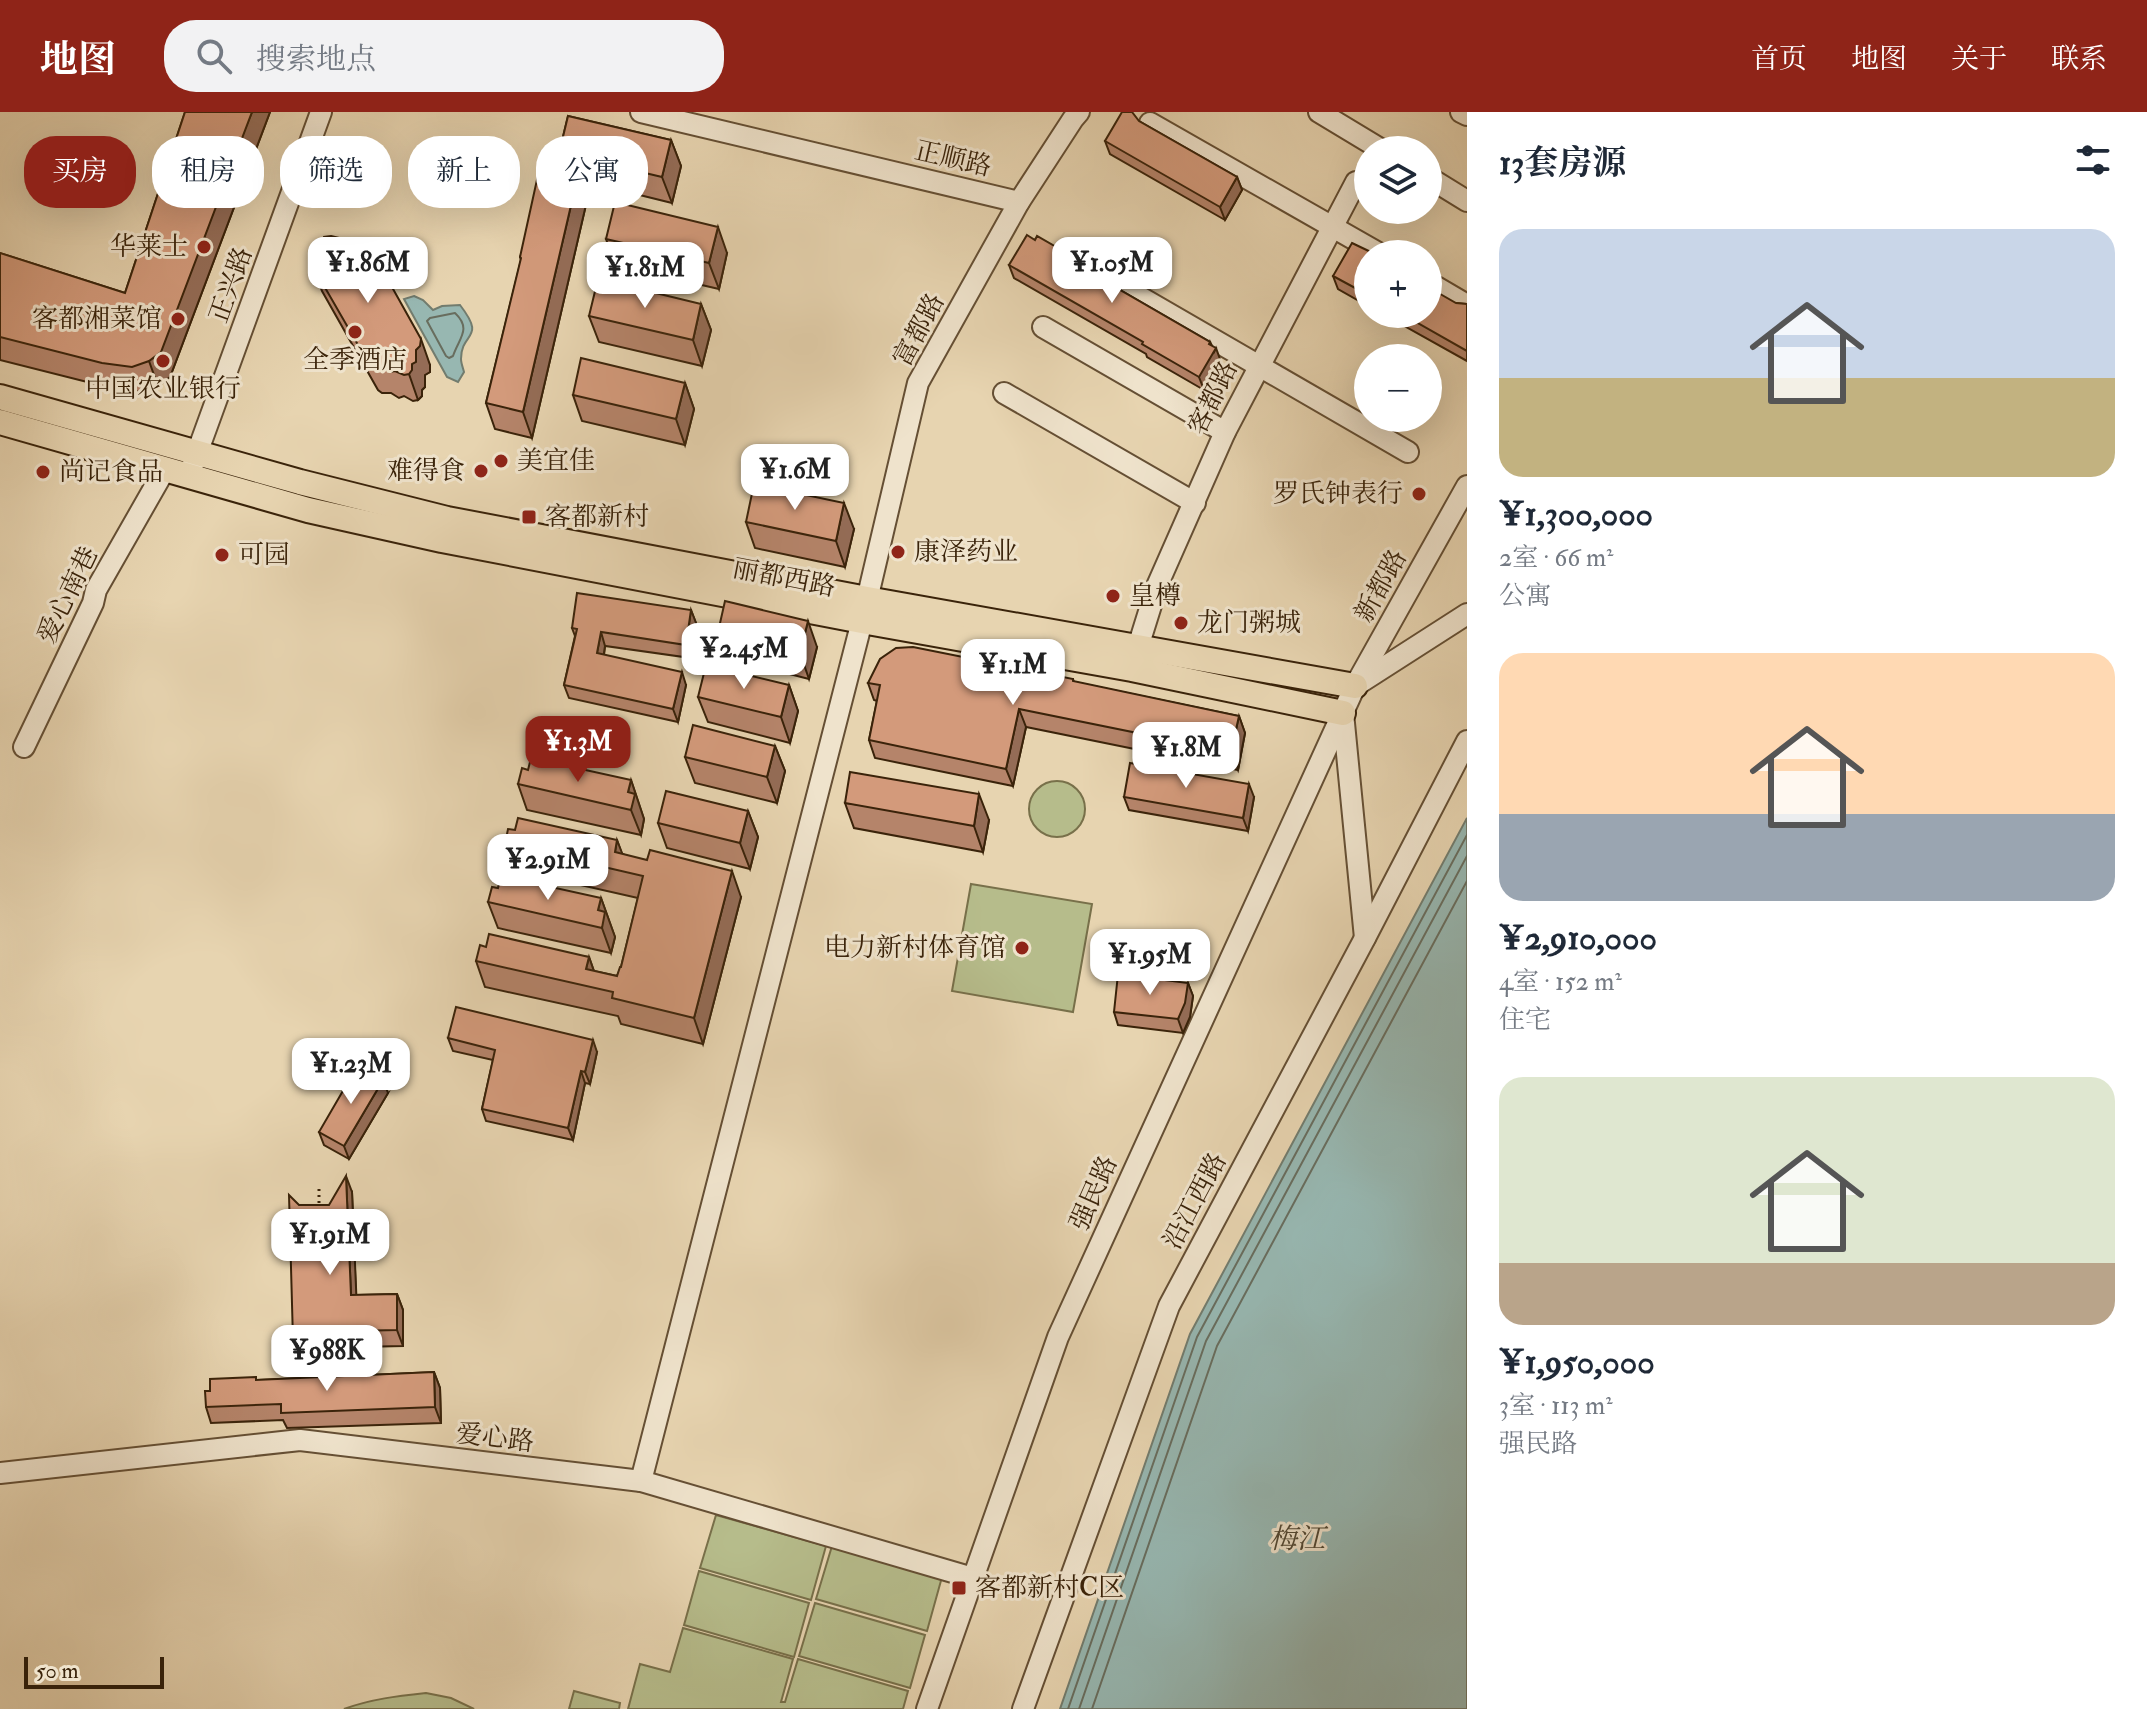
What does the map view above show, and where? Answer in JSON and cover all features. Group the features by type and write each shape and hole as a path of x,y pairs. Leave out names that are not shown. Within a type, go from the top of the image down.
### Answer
{"main road":[{"name":"丽都西路","path":"0,397 184,466"},
{"name":"丽都西路","path":"0,422 184,466 447,519 1343,713"},
{"name":"丽都西路","path":"864,610 1138,647 1355,686"}],"street":[{"name":"正兴路","path":"184,466 321,112"},
{"name":"正顺路","path":"641,112 1019,202"},
{"name":"富都路","path":"641,1481 864,610 918,383 1019,202 1079,112"},
{"path":"1319,112 1359,136"},
{"path":"1461,112 1467,115"},
{"path":"1150,123 1356,240"},
{"name":"客都路","path":"1138,647 1157,586 1225,432 1354,186"},
{"path":"1442,186 1467,201"},
{"path":"1088,267 1408,452"},
{"path":"1442,290 1467,305"},
{"path":"1043,327 1225,432"},
{"path":"1004,393 1195,503"},
{"name":"爱心南巷","path":"24,747 93,603 96,590 184,466"},
{"name":"新都路","path":"1343,713 1355,686 1467,486"},
{"path":"1355,686 1467,614"},
{"path":"1343,713 1365,938"},
{"name":"强民路","path":"927,1709 1058,1337 1343,713"},
{"name":"沿江西路","path":"1023,1709 1169,1306 1467,741"},
{"name":"爱心路","path":"0,1473 300,1440 641,1481 973,1578"}],"path":[{"path":"319,1189 319,1208"}],"green space":[{"path":"1057,781 1077,789 1085,809 1077,829 1057,837 1037,829 1029,809 1037,789"},
{"name":"电力新村体育馆","path":"971,884 1092,904 1073,1012 952,991"},
{"path":"716,1515 826,1546 811,1600 700,1568"},
{"path":"832,1546 942,1577 927,1631 816,1599"},
{"path":"699,1571 809,1603 794,1657 684,1625"},
{"path":"815,1603 925,1635 910,1688 799,1656"},
{"path":"683,1628 793,1659 781,1702 785,1702 798,1659 908,1691 903,1709 628,1709 640,1664 670,1672"},
{"path":"574,1691 620,1703 619,1709 569,1709"},
{"path":"426,1693 451,1698 474,1709 344,1709 374,1700"}],"water":[{"path":"414,296 433,310 460,305 468,316 472,330 462,350 464,372 458,382 447,377 404,299"},
{"name":"梅江","path":"1467,818 1467,1709 1060,1709 1190,1334"}],"building":[{"path":"185,112 252,112 243,136 177,136"},
{"path":"1122,112 1132,112 1139,121 1237,177 1220,207 1105,141"},
{"path":"568,116 671,140 662,177 648,174 648,136 563,136"},
{"path":"536,184 536,208 570,208 523,412 486,403"},
{"path":"153,208 216,208 161,352 149,361 132,367 102,363 0,337 0,253 125,293"},
{"path":"614,208 640,208 718,227 709,263 606,239"},
{"path":"1027,235 1035,240 1037,236 1070,255 1077,265 1210,342 1216,348 1199,377 1009,265"},
{"path":"324,237 352,241 353,245 364,243 369,246 421,339 416,350 416,362 412,364 409,374 390,372 369,364 312,265 319,260 317,249 322,247"},
{"path":"1352,243 1354,244 1354,287 1333,276"},
{"path":"598,279 701,304 693,340 589,316"},
{"path":"1442,295 1456,303 1467,304 1467,351 1427,328 1442,328"},
{"path":"581,358 685,383 676,419 573,395"},
{"path":"754,484 844,503 836,541 746,522"},
{"path":"577,593 691,610 686,645 601,632 597,653 682,672 673,709 564,685 577,629 572,628"},
{"path":"725,601 808,621 800,653 718,632"},
{"path":"913,647 1239,716 1231,752 1019,709 1006,769 869,740 880,685 868,683 880,659 896,648"},
{"path":"706,665 789,685 781,717 698,697"},
{"path":"693,725 775,746 767,777 685,757"},
{"path":"531,758 631,780 628,792 635,794 631,810 518,784 522,768 528,770"},
{"path":"1130,763 1249,784 1243,818 1124,797"},
{"path":"850,772 979,794 974,826 845,803"},
{"path":"666,791 748,811 740,843 658,823"},
{"path":"518,818 617,840 615,852 647,860 650,850 732,871 694,1018 612,998 613,992 476,961 480,945 486,947 489,934 589,957 586,969 617,976 621,967 643,876 505,844 508,829 515,830"},
{"path":"501,876 601,898 598,910 605,912 602,928 488,902 492,887 498,888"},
{"path":"1118,974 1188,983 1185,1003 1178,1019 1114,1012"},
{"path":"456,1007 593,1040 585,1072 581,1071 568,1128 482,1109 495,1050 448,1038"},
{"path":"358,1065 383,1080 344,1146 319,1132"},
{"path":"346,1176 351,1295 397,1294 397,1330 352,1331 352,1338 293,1340 289,1195 299,1205 329,1205"},
{"path":"434,1372 435,1407 281,1413 281,1404 206,1407 205,1391 210,1391 210,1379 256,1377 256,1380"}],"place":[{"name":"华莱士","path":"204,247"},
{"name":"客都湘菜馆","path":"178,319"},
{"name":"全季酒店","path":"355,332"},
{"name":"中国农业银行","path":"163,361"},
{"name":"美宜佳","path":"501,461"},
{"name":"难得食","path":"481,471"},
{"name":"尚记食品","path":"43,472"},
{"name":"罗氏钟表行","path":"1419,494"},
{"name":"客都新村","path":"529,517"},
{"name":"康泽药业","path":"898,552"},
{"name":"可园","path":"222,555"},
{"name":"皇樽","path":"1113,596"},
{"name":"龙门粥城","path":"1181,623"},
{"name":"电力新村体育馆","path":"1022,948"},
{"name":"客都新村C区","path":"959,1588"}]}
